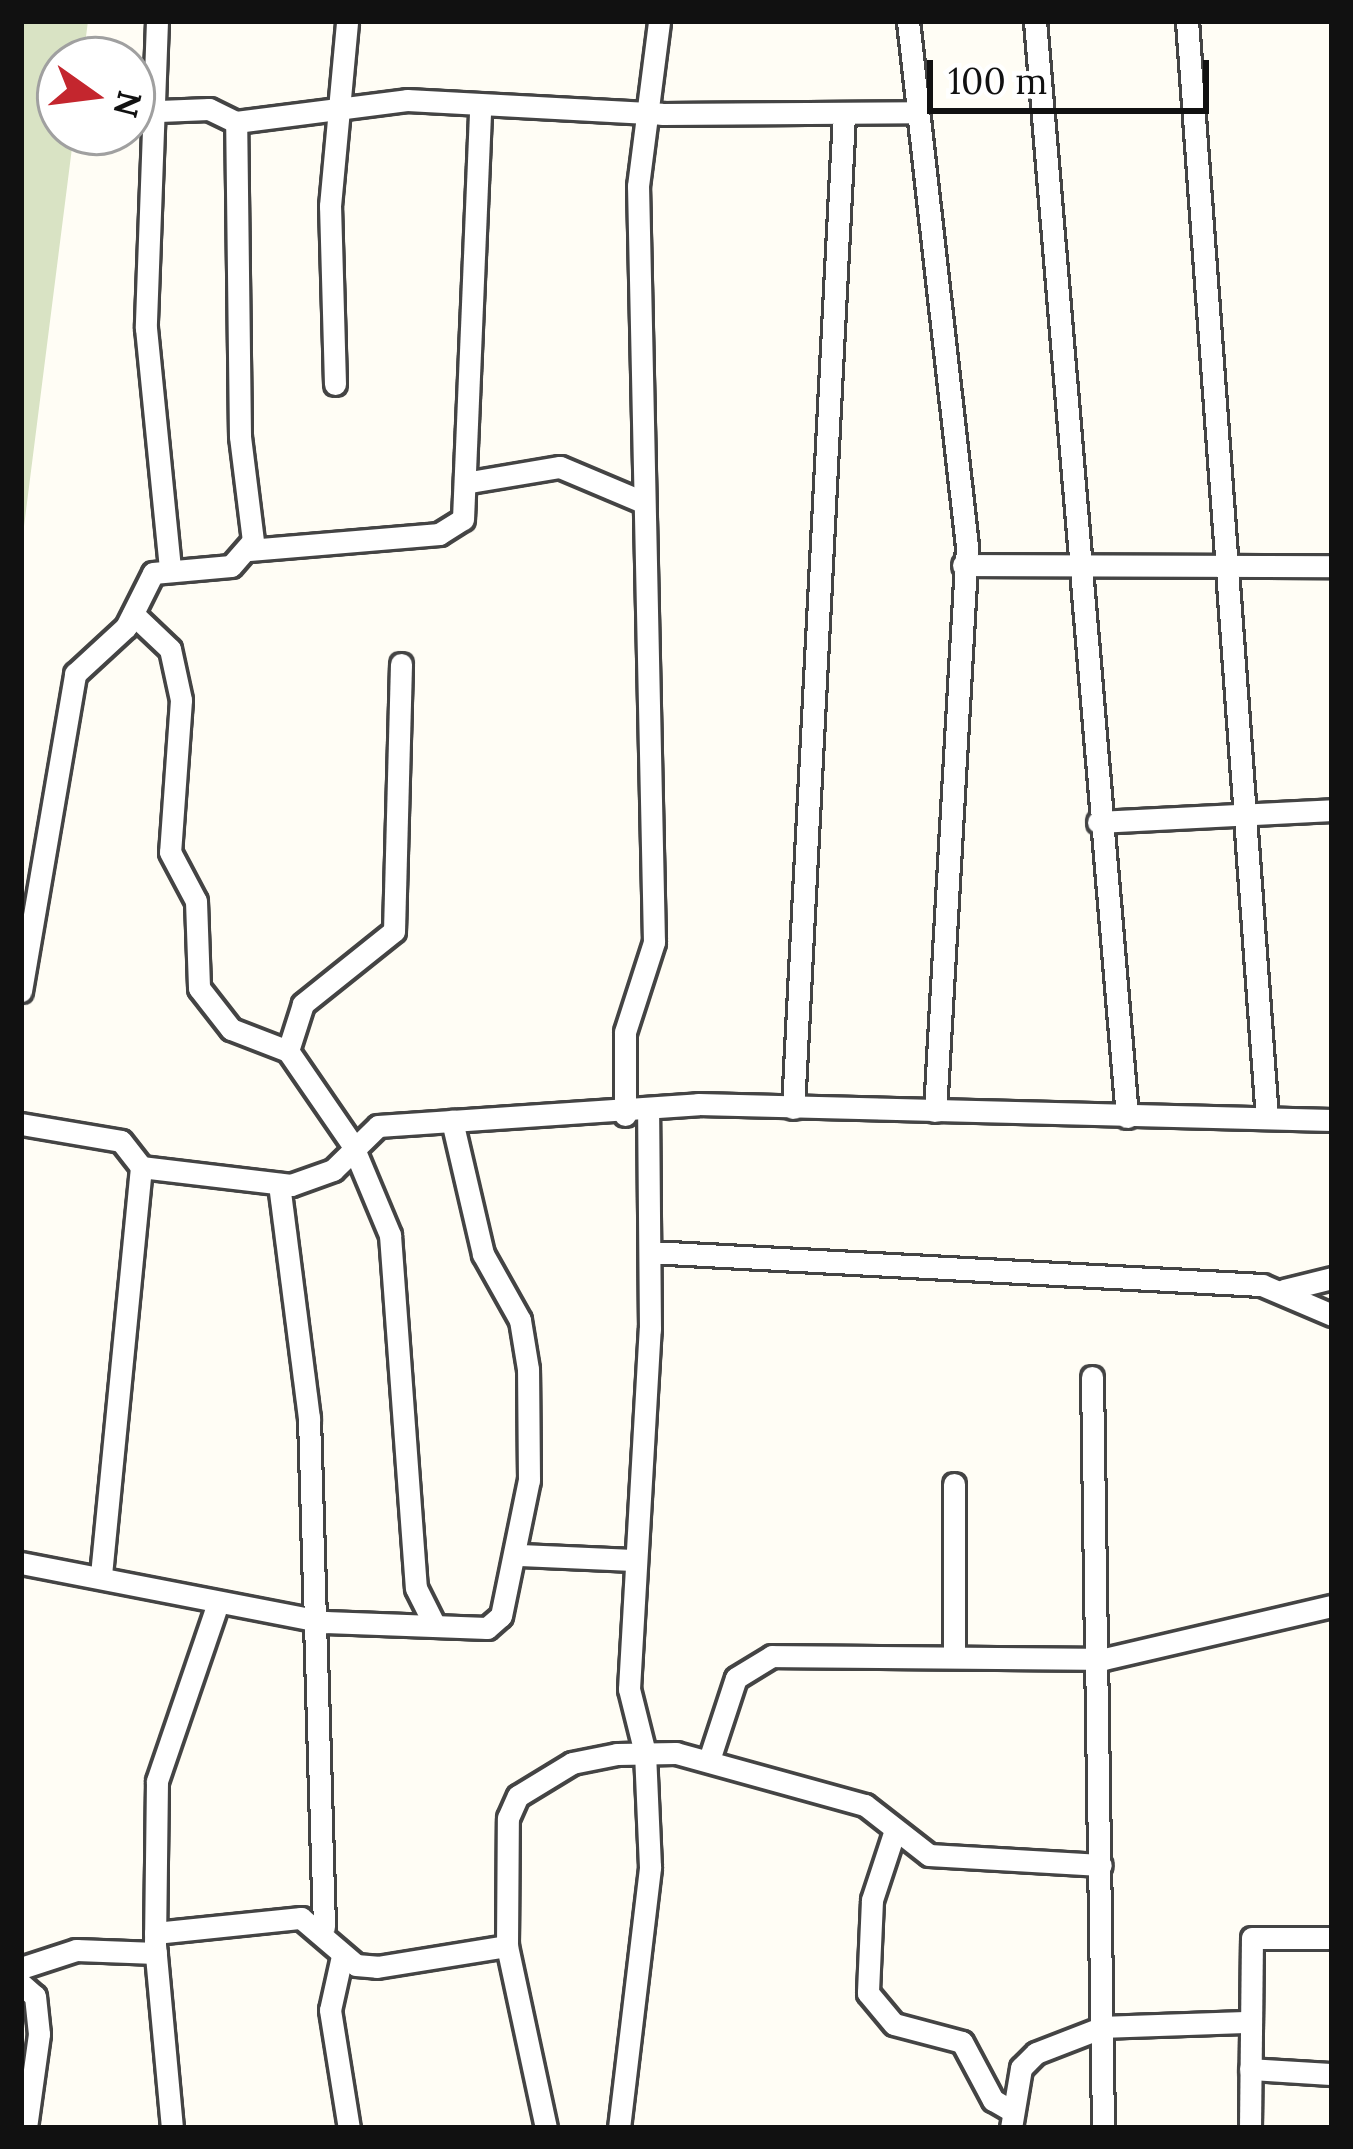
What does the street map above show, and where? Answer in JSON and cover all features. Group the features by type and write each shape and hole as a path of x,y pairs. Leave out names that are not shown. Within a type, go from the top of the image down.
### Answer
{"street":[{"path":"157,21 159,111 146,328 170,568"},
{"path":"335,384 337,106 347,21"},
{"path":"625,1115 625,1032 654,942 643,502 643,113 659,21"},
{"path":"908,21 962,436 963,565 935,1111"},
{"path":"1035,21 1098,822 1127,1117"},
{"path":"1186,21 1267,1117"},
{"path":"159,111 209,109 236,122 337,106 844,116 918,112"},
{"path":"21,991 67,693 133,614 142,586 170,568 230,566 249,550 439,534 463,519 470,482 480,106"},
{"path":"793,1108 844,116"},
{"path":"236,122 249,550"},
{"path":"470,482 560,467 643,502"},
{"path":"963,565 1079,570 1332,566"},
{"path":"133,614 170,650 181,700 170,852 196,901 199,988 231,1029 288,1051 352,1144 400,1294 416,1588 435,1626"},
{"path":"288,1051 303,1004 394,931 401,664"},
{"path":"1098,822 1332,810"},
{"path":"141,1167 279,1184 316,1179 378,1126 648,1111 793,1108 1332,1120"},
{"path":"619,2128 647,1941 645,1753 629,1689 650,1252 648,1111"},
{"path":"21,1563 100,1572 216,1609 308,1620 487,1628 501,1616 519,1555 528,1369 520,1320 483,1253 452,1121"},
{"path":"21,1124 121,1141 141,1167 100,1572"},
{"path":"279,1184 310,1418 308,1620 328,1837 324,1927 342,1956 376,1967 507,1946"},
{"path":"650,1252 1284,1290 1332,1278"},
{"path":"1284,1290 1332,1315"},
{"path":"1092,1377 1104,1659 1103,2128"},
{"path":"953,1484 953,1653"},
{"path":"519,1555 634,1560"},
{"path":"387,1624 416,1588"},
{"path":"709,1760 748,1663 953,1653 1104,1659 1332,1606"},
{"path":"172,2128 155,1943 157,1781 216,1609"},
{"path":"546,2128 507,1946 518,1796 572,1763 645,1753 709,1760 865,1805 929,1855 1101,1865"},
{"path":"895,1830 872,1900 868,1993 894,2024 962,2042 993,2100 1011,2120 1036,2053 1103,2027 1249,2022"},
{"path":"21,1969 76,1950 155,1943 302,1918 324,1927"},
{"path":"1250,2128 1252,1938 1332,1938"},
{"path":"342,1956 330,2010 349,2128"},
{"path":"21,1984 35,1996 39,2034 26,2128"},
{"path":"1250,2069 1332,2074"}],"green space":[{"path":"21,21 88,21 86,36 36,36 36,156 71,156 21,550"}]}
